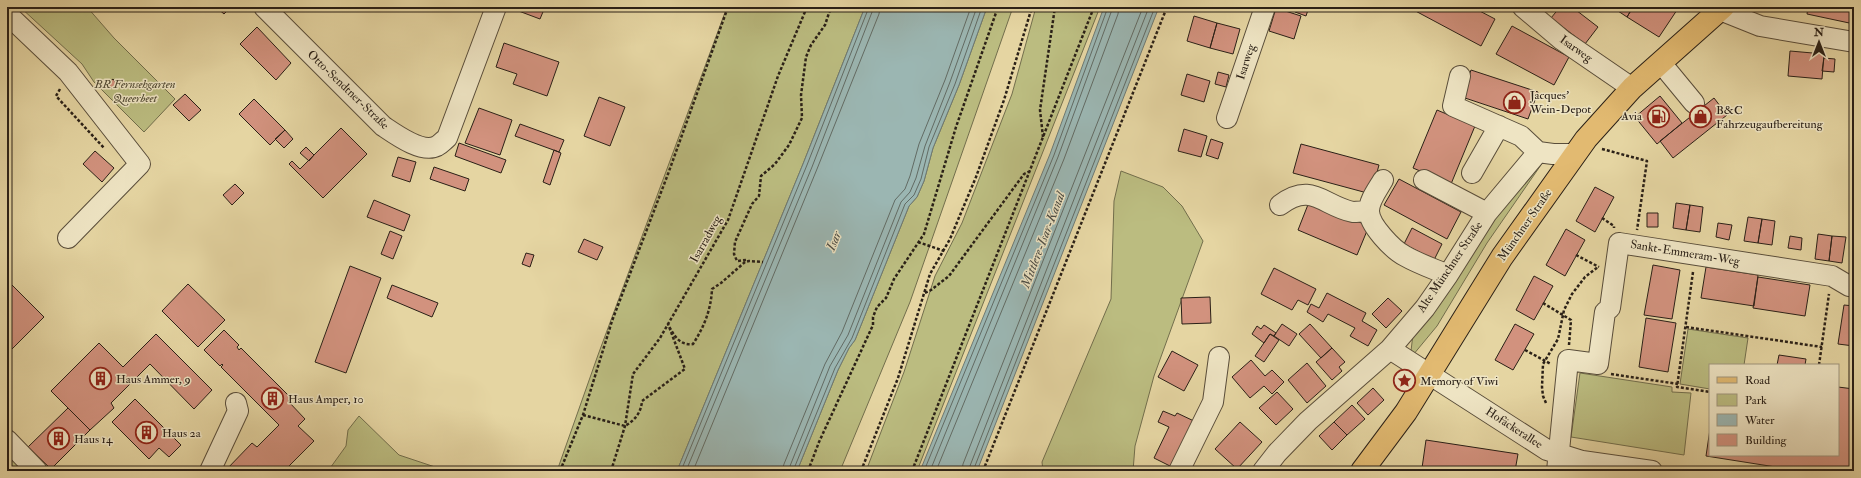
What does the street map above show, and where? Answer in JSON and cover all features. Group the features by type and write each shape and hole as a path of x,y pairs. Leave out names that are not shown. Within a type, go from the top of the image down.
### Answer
{"main road":[{"name":"Münchner Straße","path":"1362,471 1406,412 1502,257 1580,147 1632,88 1722,8"}],"street":[{"name":"Otto-Sendtner-Straße","path":"264,7 383,126 398,137 422,147 437,146 447,138 496,7"},
{"name":"Isarweg","path":"1227,118 1265,7"},
{"name":"Isarweg","path":"1524,7 1562,40 1632,88"},
{"path":"1722,8 1760,26 1854,42"},
{"path":"7,14 68,72 140,164 68,238"},
{"path":"1661,63 1694,103"},
{"path":"1460,76 1453,106 1521,136 1538,152 1553,154 1580,147"},
{"path":"1472,173 1499,126"},
{"name":"Alte Münchner Straße","path":"1263,471 1277,453 1308,421 1390,349 1424,308 1448,275 1487,213 1538,152"},
{"path":"1383,180 1371,203 1369,211 1370,217 1377,229 1404,256 1448,275"},
{"path":"1424,180 1487,213"},
{"path":"1280,205 1291,197 1306,194 1354,212 1369,211"},
{"name":"Sankt-Emmeram-Weg","path":"1598,364 1605,312 1610,308 1605,268 1619,243 1832,276 1849,286 1854,287"},
{"name":"Hofäckerallee","path":"1390,349 1547,450 1557,463 1582,462 1652,471"},
{"path":"1179,471 1213,402 1219,357"},
{"path":"1557,463 1567,367 1598,364"},
{"path":"210,471 238,411 236,403"},
{"path":"7,440 36,471"}],"path":[{"path":"560,471 583,415 612,321 668,174 728,7"},
{"name":"Isarradweg","path":"610,471 625,426 633,374 668,324 728,220 778,76 807,7"},
{"path":"763,262 737,261 734,254 734,242 752,204 759,196 761,176 775,164 789,145 802,118 801,95 806,57 811,45 825,25 831,7"},
{"path":"808,471 819,442 873,325 873,317 878,307 886,298 894,279 924,234 956,127 998,7"},
{"path":"861,471 898,378 930,274 944,251 976,177 997,121 1032,7"},
{"path":"1043,138 1040,110 1055,7"},
{"path":"912,471 1094,7"},
{"path":"983,471 1167,7"},
{"path":"68,72 56,96 105,149"},
{"path":"1580,147 1598,148 1647,161 1636,231 1619,243"},
{"path":"924,294 949,276 1024,174 1030,170"},
{"path":"918,242 944,251"},
{"path":"1576,255 1605,268"},
{"path":"1696,255 1677,387 1709,392"},
{"path":"668,324 674,336 689,345 693,344 710,311 712,289 721,283 740,265 749,261"},
{"path":"1561,424 1556,419 1543,396 1541,376 1544,361 1558,339 1563,315 1572,294 1585,277 1605,268"},
{"path":"1819,364 1832,276"},
{"path":"1525,350 1544,361 1567,367 1571,320 1543,303"},
{"path":"583,415 625,426 635,420 641,410 642,401 685,369 668,324"},
{"path":"1686,327 1822,347"},
{"path":"1598,364 1596,372 1678,384"}],"green space":[{"name":"BR Fernsehgarten Queerbeet","path":"20,7 87,7 114,38 175,99 144,132 94,82 82,64"},
{"path":"727,7 865,7 803,164 677,471 557,471 598,355"},
{"path":"987,7 1013,7 910,302 840,471 797,471 838,370 849,348 855,340 909,206 917,197 924,181 933,148 959,85"},
{"path":"1036,7 1100,7 917,471 866,471 904,372 935,276 962,223 1012,94"},
{"path":"1544,158 1543,162 1487,243 1437,326 1413,355 1411,351 1413,334 1488,223"},
{"path":"1121,171 1163,187 1182,206 1203,241 1154,376 1135,446 1133,471 1043,471 1042,462 1111,299 1114,201"},
{"path":"1688,329 1748,338 1744,364 1709,364 1709,389 1680,384"},
{"path":"1580,373 1672,387 1672,392 1691,393 1684,455 1571,437"},
{"path":"359,416 399,455 438,468 459,471 328,471 346,446 348,430"},
{"path":"7,440 37,471 7,471"}],"water":[{"name":"Isar","path":"865,7 987,7 959,85 933,148 924,181 917,197 909,206 855,340 849,348 838,370 797,471 677,471 803,164"},
{"name":"Mittlere-Isar-Kanal","path":"1104,7 1159,7 977,471 920,471 1050,154"}],"building":[{"path":"216,7 231,7 224,14"},
{"path":"518,7 545,7 540,19 516,10"},
{"path":"1296,7 1309,7 1306,16 1295,12"},
{"path":"1408,7 1472,7 1495,19 1481,46"},
{"path":"1560,7 1572,7 1598,27 1585,44 1551,18"},
{"path":"1612,7 1633,7 1627,17"},
{"path":"1633,7 1679,7 1659,37 1627,17"},
{"path":"1808,7 1854,7 1854,24 1807,14"},
{"path":"1276,8 1301,16 1294,39 1269,31"},
{"path":"1194,16 1217,23 1210,48 1187,41"},
{"path":"1217,23 1240,29 1233,54 1210,48"},
{"path":"1512,26 1569,57 1554,85 1496,54"},
{"path":"257,27 291,63 276,80 240,44"},
{"path":"504,43 559,62 547,96 513,84 517,74 496,67"},
{"path":"1790,51 1824,54 1822,79 1788,76"},
{"path":"1824,58 1835,59 1834,72 1822,71"},
{"path":"1471,70 1538,92 1528,119 1462,97"},
{"path":"1218,72 1229,75 1226,87 1215,84"},
{"path":"1187,74 1210,81 1204,102 1181,95"},
{"path":"113,79 117,84 112,89 107,84"},
{"path":"185,94 201,110 189,121 173,105"},
{"path":"1660,96 1682,123 1657,144 1635,117"},
{"path":"599,97 625,107 610,146 584,136"},
{"path":"1714,98 1727,115 1673,158 1660,141"},
{"path":"254,99 285,130 270,145 239,114"},
{"path":"479,108 512,120 500,155 465,143"},
{"path":"1437,110 1475,126 1451,184 1413,168"},
{"path":"520,124 564,140 559,152 515,136"},
{"path":"341,128 367,154 323,198 289,164 292,161 300,169"},
{"path":"1184,129 1207,136 1201,157 1178,151"},
{"path":"285,130 293,139 284,148 275,139"},
{"path":"1211,139 1223,143 1218,159 1206,155"},
{"path":"459,143 506,160 501,173 455,156"},
{"path":"1301,144 1379,165 1371,194 1293,173"},
{"path":"306,147 314,155 309,161 300,153"},
{"path":"554,150 561,153 550,185 543,182"},
{"path":"95,151 114,168 102,182 83,164"},
{"path":"398,157 416,162 410,182 392,176"},
{"path":"434,167 469,179 465,191 430,179"},
{"path":"1399,179 1461,212 1447,239 1384,205"},
{"path":"235,184 244,193 232,205 223,195"},
{"path":"1595,187 1614,197 1595,232 1576,221"},
{"path":"374,200 410,215 404,231 367,217"},
{"path":"1309,202 1369,226 1357,255 1298,230"},
{"path":"1676,203 1690,205 1686,230 1673,228"},
{"path":"1690,205 1703,207 1700,232 1686,230"},
{"path":"1647,213 1658,213 1658,227 1647,227"},
{"path":"1748,217 1762,219 1758,243 1744,241"},
{"path":"1762,219 1775,221 1772,245 1758,243"},
{"path":"1718,223 1732,225 1729,240 1716,237"},
{"path":"1412,228 1442,244 1434,260 1404,244"},
{"path":"1566,229 1585,240 1565,276 1546,265"},
{"path":"390,231 402,236 393,259 381,254"},
{"path":"1818,234 1832,236 1829,261 1815,259"},
{"path":"1790,236 1802,238 1801,250 1788,248"},
{"path":"1832,236 1846,237 1842,263 1829,261"},
{"path":"584,239 603,247 597,260 578,252"},
{"path":"526,253 534,255 530,267 522,264"},
{"path":"1653,265 1680,270 1672,319 1644,315"},
{"path":"350,266 381,278 346,373 315,362"},
{"path":"1706,267 1758,275 1754,306 1701,298"},
{"path":"1274,268 1316,289 1308,305 1298,300 1292,310 1261,294"},
{"path":"1534,276 1553,286 1534,320 1516,310"},
{"path":"1758,277 1810,285 1805,316 1753,308"},
{"path":"8,281 44,317 7,354 7,282"},
{"path":"188,284 225,320 198,347 162,311"},
{"path":"392,285 438,303 432,317 387,298"},
{"path":"1327,293 1366,313 1362,321 1377,330 1368,346 1350,336 1355,328 1328,314 1323,322 1307,312 1311,304 1319,308"},
{"path":"1210,297 1211,323 1182,324 1181,298"},
{"path":"1388,298 1402,311 1386,328 1372,314"},
{"path":"1844,305 1854,306 1854,346 1838,344"},
{"path":"1646,318 1676,323 1668,372 1639,367"},
{"path":"1282,324 1297,334 1289,346 1274,336"},
{"path":"1310,324 1332,348 1321,358 1299,334"},
{"path":"1515,324 1534,334 1513,370 1495,360"},
{"path":"1264,325 1276,333 1274,336 1270,334 1264,343 1252,334 1257,326 1261,329"},
{"name":"Haus Amper, 10","path":"224,330 239,345 237,347 239,350 241,348 291,398 288,401 305,419 298,426 314,441 284,471 263,471 258,466 252,471 225,471 252,443 257,447 279,425 221,367 223,365 222,364 220,366 204,350"},
{"name":"Haus Ammer, 9","path":"156,334 212,390 194,409 150,364 111,403 114,408 90,430 51,391 99,343 123,367"},
{"path":"1270,334 1279,340 1264,362 1255,356"},
{"path":"1332,348 1345,362 1339,367 1342,371 1332,380 1316,362"},
{"path":"1172,351 1198,365 1184,391 1158,377"},
{"path":"1779,355 1806,359 1805,364 1777,364"},
{"path":"1251,360 1265,376 1272,370 1284,382 1272,394 1264,386 1250,398 1232,377"},
{"path":"1307,363 1326,386 1307,403 1288,380"},
{"path":"1839,387 1854,389 1854,471 1801,471 1706,456 1709,436 1709,456 1839,456"},
{"path":"1373,388 1384,400 1368,415 1357,403"},
{"path":"1277,392 1293,409 1276,425 1259,408"},
{"name":"Haus 2a","path":"135,399 181,445 169,457 159,448 149,459 112,422"},
{"path":"1352,405 1365,419 1347,435 1334,422"},
{"name":"Haus 14","path":"68,408 90,430 51,469 28,447"},
{"path":"1163,411 1175,416 1177,413 1196,422 1172,467 1154,458 1169,427 1158,422"},
{"path":"1240,422 1262,442 1237,469 1215,449"},
{"path":"1334,422 1347,435 1332,450 1319,436"},
{"path":"1426,440 1518,454 1515,471 1440,471 1422,468"}],"place":[{"name":"Jacques' Wein-Depot","path":"1514,102"},
{"name":"Avia","path":"1658,116"},
{"name":"B&C Fahrzeugaufbereitung","path":"1700,117"},
{"name":"Haus Ammer, 9","path":"100,379"},
{"name":"Memory of Viwi","path":"1405,381"},
{"name":"Haus Amper, 10","path":"272,399"},
{"name":"Haus 2a","path":"147,433"},
{"name":"Haus 14","path":"59,439"}]}
